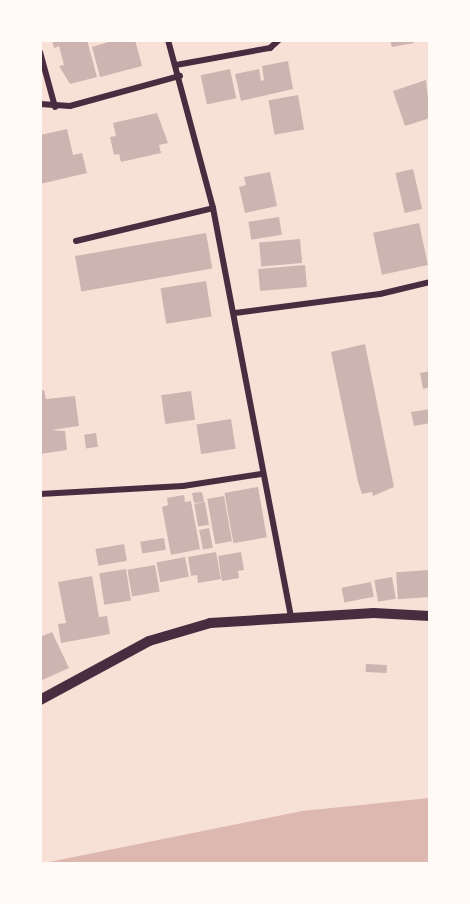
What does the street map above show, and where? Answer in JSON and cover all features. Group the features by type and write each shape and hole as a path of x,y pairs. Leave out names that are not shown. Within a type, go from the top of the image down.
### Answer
{"street":[{"path":"168,40 180,76 213,208 235,313 261,474 291,616"},
{"path":"176,66 270,48 279,40"},
{"path":"40,52 55,106"},
{"path":"40,104 55,106 180,76"},
{"path":"76,242 213,208"},
{"path":"235,313 380,294 429,282"},
{"path":"40,494 183,486 261,474"},
{"path":"40,700 149,641 210,623 291,616 374,613 429,616"}],"shaded area":[{"path":"429,798 429,863 44,863 302,811"}],"building":[{"path":"52,40 87,40 97,77 70,84 59,66 64,65 59,46 54,48"},
{"path":"115,40 135,40 142,66 100,77 92,47"},
{"path":"390,40 413,40 414,43 392,47"},
{"path":"288,61 293,89 241,101 235,74 259,69 261,81 264,80 262,66"},
{"path":"230,69 236,98 207,105 201,75"},
{"path":"426,80 430,118 405,126 393,91"},
{"path":"298,95 304,129 275,135 268,100"},
{"path":"157,113 168,143 159,145 161,153 121,162 119,154 114,155 110,137 116,136 113,123"},
{"path":"67,129 73,155 82,153 87,173 40,184 40,135"},
{"path":"413,169 422,209 405,213 395,173"},
{"path":"270,172 277,206 245,213 239,187 246,185 244,177"},
{"path":"279,217 282,235 251,240 248,222"},
{"path":"419,223 428,265 382,275 373,233"},
{"path":"206,233 212,268 81,292 75,256"},
{"path":"300,239 302,263 261,266 259,243"},
{"path":"305,265 307,287 260,291 258,269"},
{"path":"206,281 212,317 166,324 161,288"},
{"path":"365,344 394,487 373,496 372,492 362,494 358,482 331,352"},
{"path":"430,371 430,387 423,389 420,373"},
{"path":"44,390 46,399 75,396 79,426 51,430 65,431 67,450 40,454 40,391"},
{"path":"191,391 195,420 165,424 161,395"},
{"path":"430,409 430,423 414,426 411,412"},
{"path":"231,419 236,449 201,454 196,424"},
{"path":"96,433 98,447 86,449 84,435"},
{"path":"258,487 267,537 233,543 225,493"},
{"path":"202,492 204,502 194,503 192,493"},
{"path":"184,495 185,502 191,501 200,549 171,555 162,507 168,505 167,498"},
{"path":"224,496 232,541 215,544 207,499"},
{"path":"205,502 209,525 198,527 194,504"},
{"path":"209,528 213,548 203,550 199,530"},
{"path":"164,538 166,550 142,554 140,542"},
{"path":"124,544 127,561 98,566 95,549"},
{"path":"216,552 221,579 198,583 197,575 191,576 188,557"},
{"path":"241,552 244,570 238,571 239,578 222,581 218,556"},
{"path":"185,557 189,577 160,582 157,563"},
{"path":"155,565 160,592 132,596 127,570"},
{"path":"126,569 131,601 104,605 99,573"},
{"path":"428,570 430,597 398,599 396,572"},
{"path":"92,576 99,617 107,616 110,634 61,643 58,624 66,623 58,582"},
{"path":"392,577 396,599 378,602 374,580"},
{"path":"371,582 374,597 344,602 342,588"},
{"path":"52,632 69,668 40,681 40,637"},
{"path":"366,664 387,665 387,673 366,672"}]}
